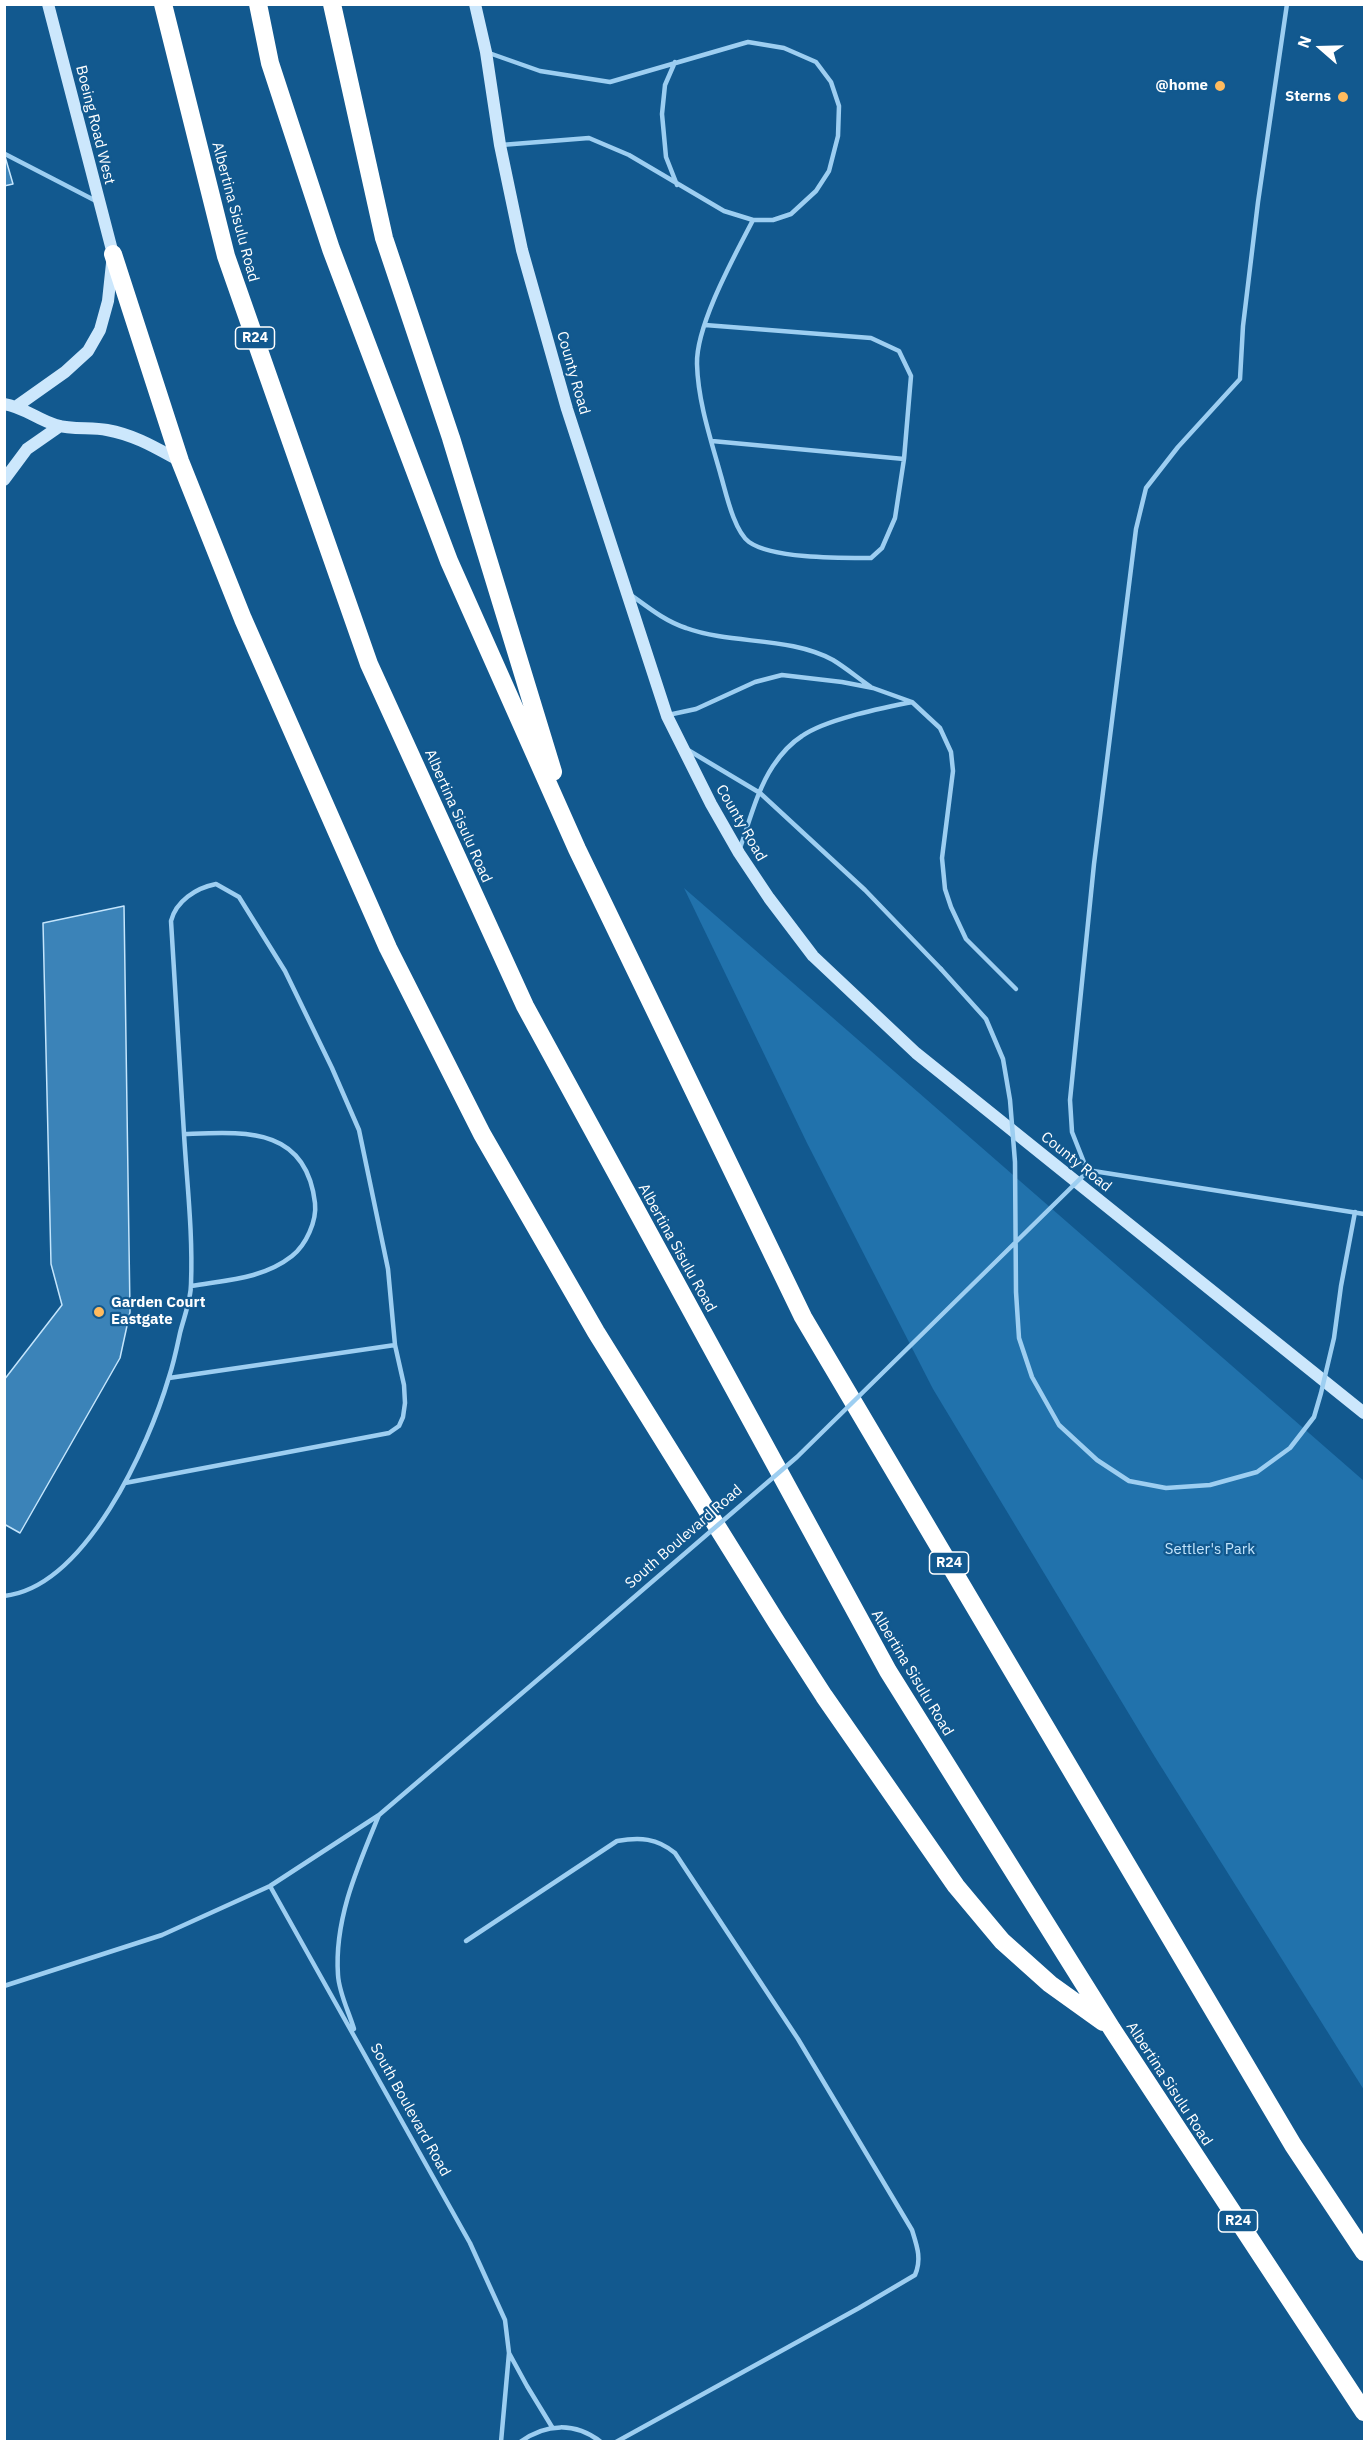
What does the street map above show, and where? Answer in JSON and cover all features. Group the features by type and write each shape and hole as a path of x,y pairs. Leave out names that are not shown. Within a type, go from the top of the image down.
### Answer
{"highway":[{"name":"Albertina Sisulu Road","path":"163,4 226,256 369,664 525,1006 888,1671 1112,2029 1365,2412"},
{"name":"R24","path":"258,4 270,63 331,249 449,561 577,849 803,1317 1293,2145 1365,2252"},
{"path":"332,4 384,238 454,449 577,849"},
{"path":"113,254 141,348 180,461 243,619 388,948 482,1134 596,1332 824,1696 957,1886 1002,1941 1050,1984 1112,2029"}],"street":[{"name":"Boeing Road West","path":"48,4 113,254"},
{"name":"County Road","path":"475,4 486,52 500,145 522,250 567,409 667,716 739,853 769,898 813,956 916,1053 1365,1413"},
{"path":"11,405 65,372 88,351 100,330 108,301 113,254"},
{"path":"11,405 45,422 60,426 108,430 140,439 180,461"},
{"path":"4,480 27,449 60,426"}],"lane":[{"path":"1287,4 1251,258 1243,326 1240,379 1178,447 1146,488 1136,529 1094,864 1070,1100 1072,1132 1086,1172 1365,1214"},
{"path":"486,52 540,71 610,82 748,42 784,48 816,62 831,82 839,106 838,136 829,171 816,191 791,214 773,220 753,220 724,211 629,155 589,138 500,145"},
{"path":"675,62 665,85 662,114 666,157 677,185"},
{"path":"5,154 99,202"},
{"path":"705,325 871,338 899,351 911,376 904,459 895,518 882,548 871,558 813,558 772,551 749,542 732,516 701,398 697,362 705,325 725,276 753,220"},
{"path":"711,441 904,459"},
{"path":"626,591 660,617 687,629 732,638 782,644 810,652 832,660 873,688"},
{"path":"667,716 696,710 755,682 782,675 810,677 873,688 912,702 940,728 951,752 953,771 942,858 945,889 951,908 966,939 1016,989"},
{"path":"739,853 760,793 772,767 787,748 803,735 874,710 912,702"},
{"path":"681,746 760,793 865,890 986,1019 1003,1059 1010,1100 1015,1162 1016,1292 1019,1338 1032,1377 1059,1425 1097,1460 1129,1481 1166,1488 1210,1485 1257,1472 1290,1448 1314,1417 1321,1393 1334,1338 1354,1212"},
{"path":"4,1596 29,1589 52,1575 72,1558 97,1528 126,1483 169,1378 191,1286 171,921 176,908 184,899 216,884 239,897 285,971 359,1130 388,1269 395,1345 405,1403 399,1426 389,1433 126,1483"},
{"path":"184,1134 249,1134 275,1141 288,1148 301,1158 307,1171 313,1188 315,1209 303,1245 290,1257 266,1271 233,1281 191,1286"},
{"name":"South Boulevard Road","path":"4,1986 162,1935 270,1886 379,1815 797,1457 1086,1172"},
{"path":"169,1378 395,1345"},
{"path":"357,2038 338,1977 340,1932 346,1903 359,1863 379,1815"},
{"path":"466,1941 617,1841 633,1838 646,1839 665,1845 675,1853 798,2039 912,2230 919,2255 919,2266 915,2275 616,2442"},
{"name":"South Boulevard Road","path":"270,1886 470,2243 505,2320 509,2353 501,2442"},
{"name":"South Boulevard Road","path":"509,2353 552,2427"},
{"path":"520,2442 533,2432 552,2427 572,2427 591,2434 601,2442"}],"green space":[{"name":"Settler's Park","path":"684,888 1364,1481 1364,2090 1155,1757 933,1389 807,1143"}],"building":[{"path":"4,153 13,184 4,186"},
{"path":"124,906 130,1312 120,1358 20,1533 4,1524 4,1380 62,1305 51,1264 43,923"}],"place":[{"name":"@home","path":"1220,86"},
{"name":"Sterns","path":"1343,97"},
{"name":"Garden Court Eastgate","path":"99,1312"}]}
